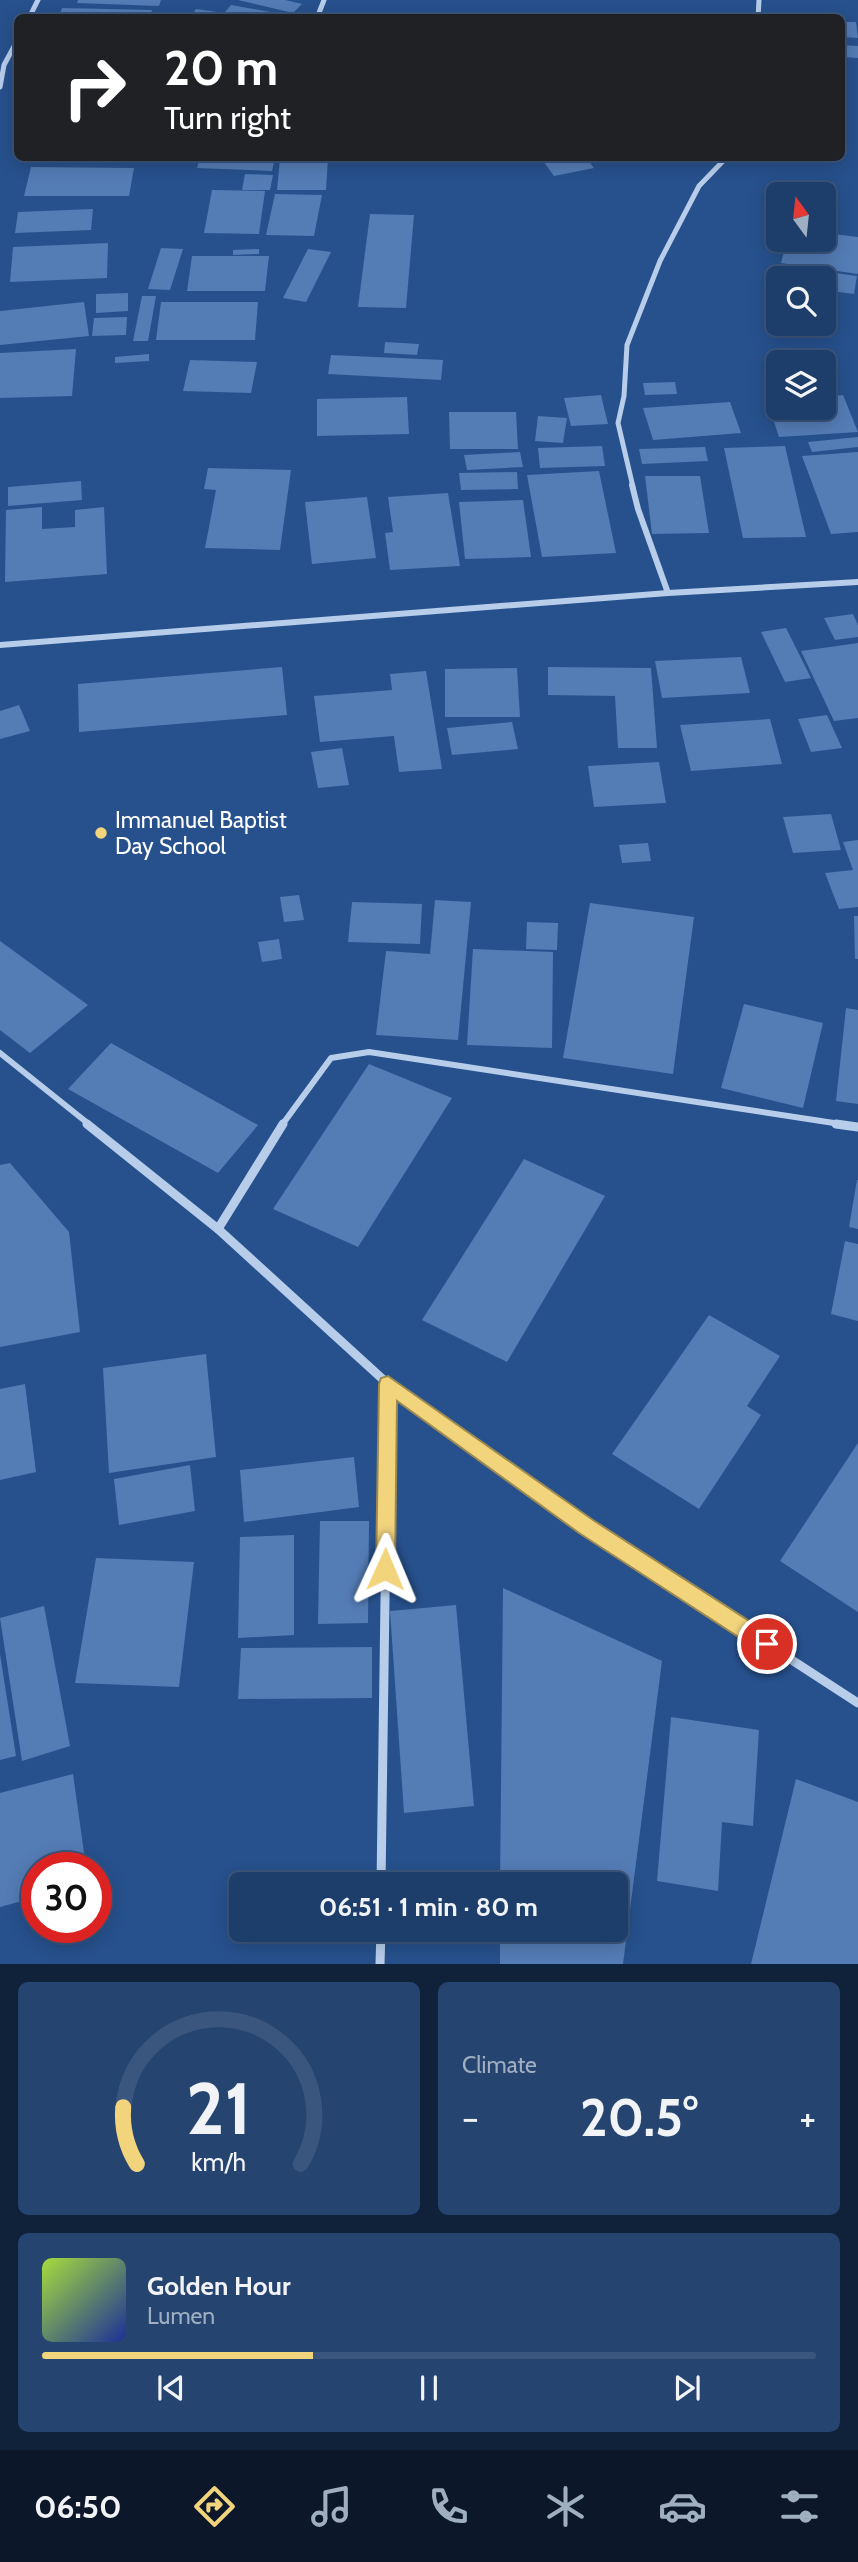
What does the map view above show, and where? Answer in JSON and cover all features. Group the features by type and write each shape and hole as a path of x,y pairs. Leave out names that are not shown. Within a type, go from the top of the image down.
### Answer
{"street":[{"path":"0,87 5,65 14,47"},
{"path":"668,593 638,509 618,423 624,396 626,345 660,261 699,186 723,161"},
{"path":"0,645 668,593 858,582"},
{"path":"218,1229 293,1107 331,1058 369,1052 858,1127"},
{"path":"0,1053 218,1229 388,1384 586,1526 858,1703"},
{"path":"381,1872 388,1384"},
{"path":"380,1964 381,1942"}],"building":[{"path":"78,0 161,0 159,6 77,3"},
{"path":"238,0 285,0 302,4 293,13"},
{"path":"231,5 282,14 223,14"},
{"path":"62,8 152,10 151,14 60,14"},
{"path":"196,9 217,12 216,14 193,14"},
{"path":"845,22 856,22 858,38 845,37"},
{"path":"845,45 858,46 858,58 845,57"},
{"path":"199,161 274,161 272,171 197,168"},
{"path":"280,161 328,161 326,190 277,190"},
{"path":"543,161 588,161 594,168 554,176"},
{"path":"31,167 134,168 129,196 24,196"},
{"path":"245,174 273,175 270,190 242,190"},
{"path":"212,190 265,191 259,234 204,233"},
{"path":"275,194 322,195 314,236 266,235"},
{"path":"93,209 91,230 15,233 18,212"},
{"path":"370,214 414,215 406,308 358,307"},
{"path":"836,234 858,237 858,274 836,271 836,266 781,263 784,252 836,252"},
{"path":"108,243 107,278 10,282 13,247"},
{"path":"161,248 183,249 170,290 148,289"},
{"path":"259,249 259,254 233,255 233,250"},
{"path":"308,249 331,252 306,302 283,298"},
{"path":"192,256 269,256 265,291 187,291"},
{"path":"836,273 857,276 854,294 836,292"},
{"path":"128,293 128,311 96,313 96,294"},
{"path":"142,296 156,296 148,341 133,341"},
{"path":"84,302 89,336 0,345 0,311"},
{"path":"161,302 258,302 255,340 156,340"},
{"path":"127,317 126,335 92,336 94,318"},
{"path":"385,342 419,344 417,355 384,353"},
{"path":"76,349 72,396 0,398 0,353"},
{"path":"149,354 149,361 115,363 115,357"},
{"path":"331,355 443,360 441,380 328,374"},
{"path":"190,360 257,362 251,393 183,391"},
{"path":"675,382 677,394 645,395 643,383"},
{"path":"601,395 608,424 571,426 564,398"},
{"path":"843,395 858,432 779,437 773,420 836,420 836,396"},
{"path":"407,397 409,434 317,436 317,399"},
{"path":"730,402 741,433 653,440 643,408"},
{"path":"449,412 516,412 518,449 450,449"},
{"path":"538,416 567,418 563,443 535,441"},
{"path":"858,437 858,447 812,452 808,442"},
{"path":"602,446 605,466 540,468 538,448"},
{"path":"785,446 806,537 743,538 724,448"},
{"path":"705,447 708,461 642,464 639,449"},
{"path":"520,452 523,467 467,470 464,455"},
{"path":"858,452 858,532 831,534 802,456"},
{"path":"208,468 291,470 280,550 205,548 216,490 204,489"},
{"path":"599,471 616,553 542,557 527,475"},
{"path":"517,472 518,489 461,490 459,473"},
{"path":"645,476 700,476 709,533 652,534"},
{"path":"81,481 82,500 8,506 8,487"},
{"path":"448,493 460,566 390,570 385,533 393,532 388,497"},
{"path":"367,497 376,558 312,564 305,502"},
{"path":"523,500 531,557 465,559 459,502"},
{"path":"42,507 42,529 75,527 75,510 104,507 107,574 5,582 6,510"},
{"path":"853,614 858,625 858,637 835,640 824,618"},
{"path":"786,628 811,678 785,682 761,632"},
{"path":"858,643 858,718 834,721 801,651"},
{"path":"741,657 750,693 662,698 655,661"},
{"path":"282,667 287,715 79,732 78,684"},
{"path":"548,667 651,668 657,748 618,748 615,696 548,695"},
{"path":"517,668 520,717 445,717 445,669"},
{"path":"426,671 442,769 399,772 394,736 320,742 314,696 392,690 390,674"},
{"path":"19,705 30,731 0,739 0,711"},
{"path":"827,715 842,748 811,752 798,719"},
{"path":"770,719 782,764 691,771 680,725"},
{"path":"512,722 518,749 452,755 447,728"},
{"path":"342,748 349,785 318,788 311,752"},
{"path":"659,762 666,803 594,807 588,766"},
{"path":"831,814 841,850 793,853 783,817"},
{"path":"858,840 858,907 839,909 825,873 853,870 843,842"},
{"path":"648,843 651,861 622,863 619,845"},
{"path":"299,895 304,920 284,922 280,897"},
{"path":"435,900 471,902 458,1040 376,1035 386,951 430,954"},
{"path":"352,902 422,904 420,944 348,942"},
{"path":"590,903 694,917 673,1074 563,1058"},
{"path":"854,916 858,916 858,959 855,959"},
{"path":"527,922 558,923 557,950 526,949"},
{"path":"279,939 282,959 262,962 258,942"},
{"path":"0,941 88,1005 30,1053 0,1030"},
{"path":"473,949 553,952 552,1048 467,1045"},
{"path":"744,1004 823,1023 803,1108 721,1088"},
{"path":"846,1008 858,1010 858,1104 836,1101"},
{"path":"111,1043 258,1125 218,1173 68,1089"},
{"path":"369,1064 452,1098 358,1247 273,1209"},
{"path":"524,1159 605,1196 507,1362 422,1320"},
{"path":"10,1163 69,1232 80,1332 0,1347 0,1165"},
{"path":"858,1180 858,1229 849,1227"},
{"path":"845,1241 858,1244 858,1321 831,1314"},
{"path":"709,1315 780,1356 747,1406 761,1415 699,1509 612,1454"},
{"path":"206,1354 216,1457 109,1473 103,1368"},
{"path":"25,1384 36,1472 0,1480 0,1389"},
{"path":"858,1443 858,1612 780,1561"},
{"path":"354,1457 359,1507 244,1522 240,1470"},
{"path":"190,1465 195,1511 119,1525 114,1479"},
{"path":"320,1521 369,1521 368,1623 318,1624"},
{"path":"294,1535 294,1635 238,1638 240,1537"},
{"path":"96,1558 194,1562 179,1687 75,1683"},
{"path":"503,1588 662,1661 628,1925 628,1872 500,1872"},
{"path":"456,1605 474,1806 404,1813 390,1611"},
{"path":"44,1606 70,1746 22,1761 0,1618"},
{"path":"372,1647 372,1698 238,1699 241,1648"},
{"path":"0,1654 16,1756 0,1760"},
{"path":"671,1717 759,1730 753,1826 722,1822 718,1891 657,1881"},
{"path":"73,1774 84,1852 21,1852 21,1901 0,1907 0,1793"},
{"path":"796,1779 858,1802 858,1964 751,1964"},
{"path":"500,1942 626,1942 623,1964 500,1964"}],"place":[{"name":"Immanuel Baptist Day School","path":"101,833"}],"route":[{"path":"385,1569 388,1384 586,1526 767,1644"}]}
